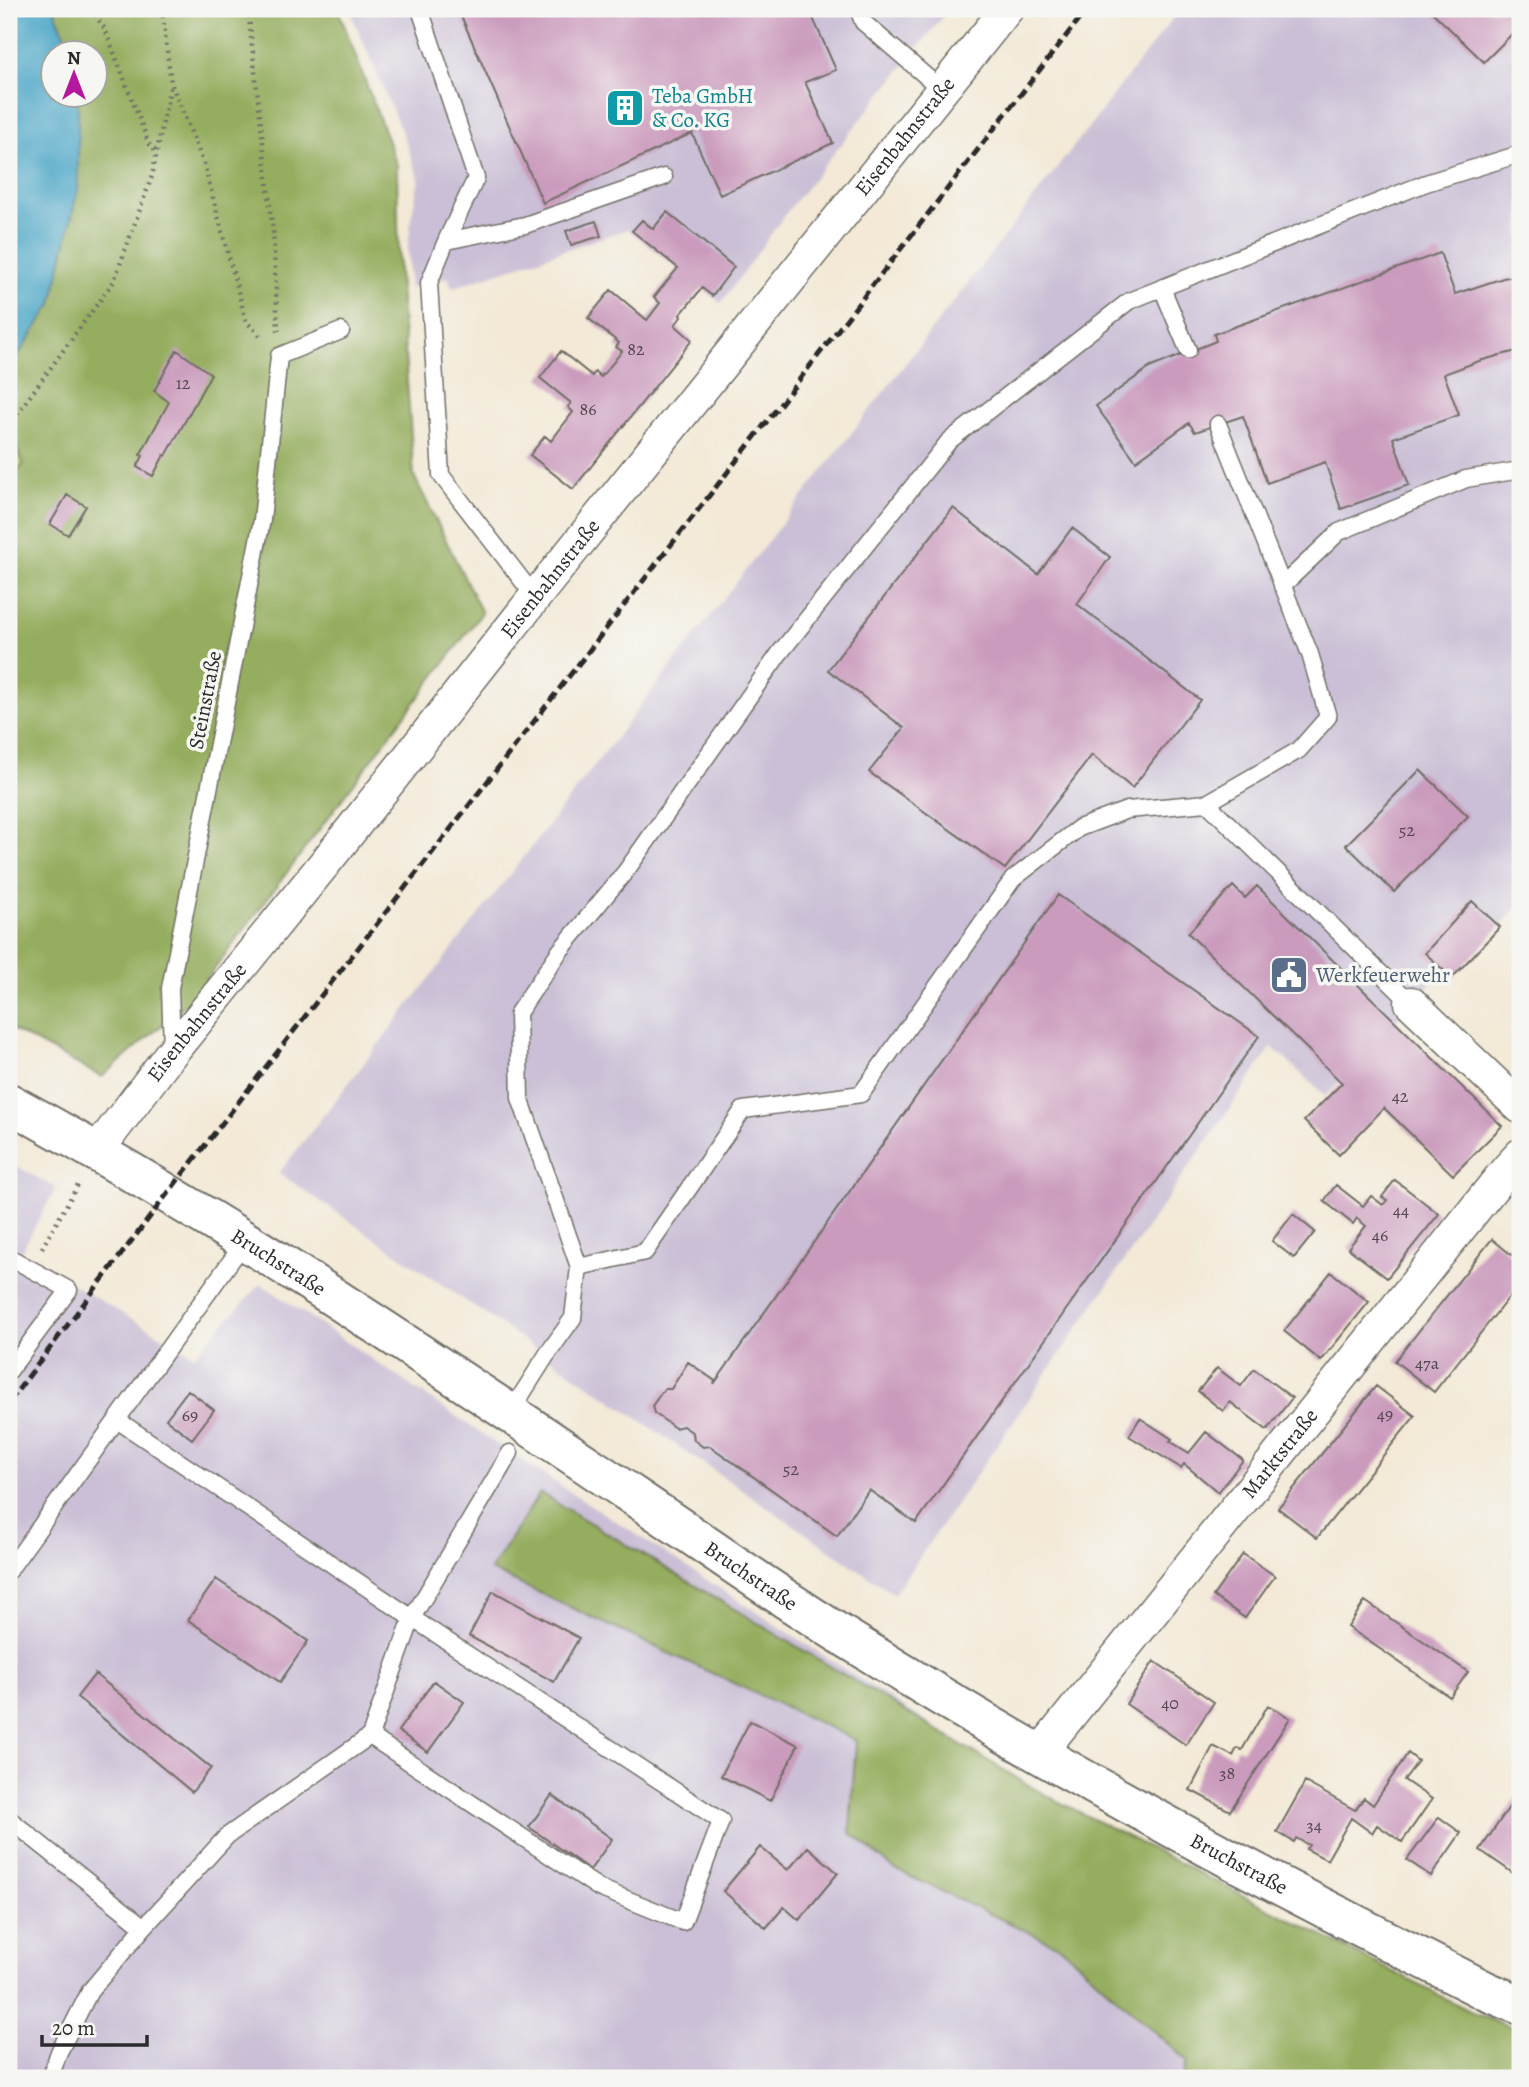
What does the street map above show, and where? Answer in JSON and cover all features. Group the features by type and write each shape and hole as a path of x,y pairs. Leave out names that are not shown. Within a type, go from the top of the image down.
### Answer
{"street":[{"name":"Eisenbahnstraße","path":"97,1151 172,1052 1007,9"},
{"path":"1411,1003 1520,1107"},
{"name":"Bruchstraße","path":"9,1103 97,1151 246,1240 510,1413 852,1643 1039,1754 1264,1876 1486,1991 1520,2005"},
{"name":"Marktstraße","path":"1039,1754 1520,1155"}],"lane":[{"path":"420,9 476,178 429,283 441,475 535,597"},
{"path":"858,9 863,22 942,90"},
{"path":"510,1413 573,1318 579,1267 520,1098 518,1013 559,952 626,871 779,654 949,441 1129,301 1426,183 1520,154"},
{"path":"446,242 525,225 664,177"},
{"path":"1162,288 1188,350"},
{"path":"279,356 341,331"},
{"name":"Steinstraße","path":"172,1052 170,988 262,520 279,356"},
{"path":"579,1267 645,1252 743,1110 861,1094 1013,879 1079,828 1127,810 1207,803 1299,750 1328,717 1310,654 1218,424"},
{"path":"1282,586 1339,532 1466,479 1520,470"},
{"path":"1207,803 1411,1003"},
{"path":"9,1570 246,1240"},
{"path":"9,1257 69,1290 9,1371"},
{"path":"117,1420 721,1821 683,1922 599,1888 370,1736"},
{"path":"51,2078 59,2053 90,1991 226,1836 370,1736 412,1618 510,1453"},
{"path":"9,1819 144,1927"}],"path":[{"path":"91,9 105,29 149,144 157,153"},
{"path":"162,9 171,83 204,164 246,321 279,356"},
{"path":"248,9 273,232 279,356"},
{"path":"9,425 114,281 152,176 171,83"},
{"path":"30,1268 97,1151"}],"shaded area":[{"path":"349,9 949,9 790,208 721,303 628,229 452,288 448,277 410,288 408,249 419,179"},
{"path":"1180,9 1520,9 1520,905 1452,978 1443,970 1326,1096 1272,1047 894,1594 279,1173"},
{"path":"9,1162 56,1188 20,1254 194,1355 261,1284 510,1453 1021,1783 1331,2078 9,2078"}],"green space":[{"path":"54,9 338,9 397,165 399,272 414,476 482,613 191,1000 102,1077 9,1028 9,481 24,464 9,432 9,369 52,304 78,188 78,108 108,108 108,38 66,38"},
{"path":"9,432 24,464 9,481"},
{"path":"540,1493 1042,1793 1476,2014 1520,2030 1520,2078 1183,2078 1187,2061 1061,1947 894,1869 850,1832 856,1740 490,1570"}],"water":[{"path":"9,9 54,9 66,38 38,38 38,108 78,108 78,188 52,304 9,369"}],"building":[{"name":"Teba GmbH & Co. KG","path":"458,9 809,9 836,70 805,82 833,143 720,195 692,133 543,203"},
{"path":"1429,9 1520,9 1520,26 1484,62"},
{"path":"667,212 734,267 712,296 702,288 680,315 675,325 692,340 573,489 530,455 545,436 551,441 573,412 568,407 571,403 540,378 561,351 592,376 595,372 601,377 611,365 622,351 616,347 619,343 588,318 611,290 647,320 660,303 654,297 678,268 632,231 642,220 653,229"},
{"path":"596,221 601,236 571,245 566,231"},
{"path":"1440,253 1455,294 1520,275 1520,350 1444,374 1459,415 1393,438 1409,485 1341,509 1325,462 1267,483 1243,416 1195,432 1189,423 1136,461 1096,406 1149,368 1216,341 1214,334"},
{"path":"177,350 211,374 153,476 137,467 143,456 140,455 169,402 154,391"},
{"path":"67,495 86,506 68,535 50,524"},
{"path":"953,508 1038,574 1072,528 1110,557 1077,604 1200,700 1132,788 1092,755 1005,869 869,772 904,728 828,670"},
{"path":"1420,770 1468,816 1394,892 1346,845"},
{"path":"1233,886 1245,898 1257,886 1502,1126 1453,1175 1384,1108 1339,1155 1304,1121 1342,1083 1188,933"},
{"path":"1058,895 1259,1036 916,1523 869,1490 837,1536 710,1446 703,1447 694,1440 693,1433 683,1426 675,1428 654,1413 652,1406 664,1389 671,1389 688,1362 715,1381 714,1384"},
{"path":"1472,901 1500,927 1452,978 1425,953"},
{"path":"1395,1180 1439,1214 1387,1278 1348,1248 1366,1226 1357,1218 1353,1224 1324,1201 1336,1185 1363,1206 1371,1196 1383,1205 1387,1200 1382,1197"},
{"path":"1293,1214 1315,1232 1294,1258 1272,1241"},
{"path":"1492,1239 1520,1262 1520,1283 1434,1392 1395,1361"},
{"path":"1331,1272 1369,1302 1321,1361 1284,1331"},
{"path":"1217,1368 1241,1386 1254,1369 1292,1398 1267,1430 1230,1402 1223,1411 1198,1391"},
{"path":"1376,1386 1415,1416 1317,1538 1278,1508"},
{"path":"188,1390 214,1410 192,1439 166,1419"},
{"path":"1140,1418 1189,1453 1206,1432 1243,1460 1218,1492 1184,1464 1181,1468 1129,1436"},
{"path":"1243,1554 1275,1576 1245,1618 1213,1596"},
{"path":"216,1579 308,1641 280,1682 188,1620"},
{"path":"493,1591 579,1638 554,1682 469,1636"},
{"path":"1365,1601 1468,1672 1450,1697 1348,1627"},
{"path":"1154,1661 1214,1702 1186,1745 1126,1704"},
{"path":"95,1674 211,1768 192,1792 77,1697"},
{"path":"434,1681 464,1702 428,1752 398,1731"},
{"path":"1268,1705 1290,1718 1230,1811 1190,1790 1213,1746 1233,1756 1237,1748 1242,1750"},
{"path":"750,1721 798,1745 770,1801 721,1776"},
{"path":"1408,1753 1418,1761 1404,1780 1432,1799 1402,1842 1377,1825 1372,1833 1351,1818 1327,1860 1306,1849 1309,1845 1296,1838 1294,1842 1277,1832 1305,1782 1355,1810 1364,1798 1373,1805"},
{"path":"1520,1791 1520,1878 1480,1850"},
{"path":"552,1795 612,1839 590,1870 529,1827"},
{"path":"1439,1817 1461,1833 1431,1876 1407,1860"},
{"path":"760,1847 788,1870 808,1847 838,1873 799,1920 784,1907 766,1928 723,1891"}],"railway":[{"path":"9,1402 168,1193 1087,9"}],"place":[{"name":"Teba GmbH & Co. KG","path":"625,108"},
{"name":"Werkfeuerwehr","path":"1289,975"}]}
